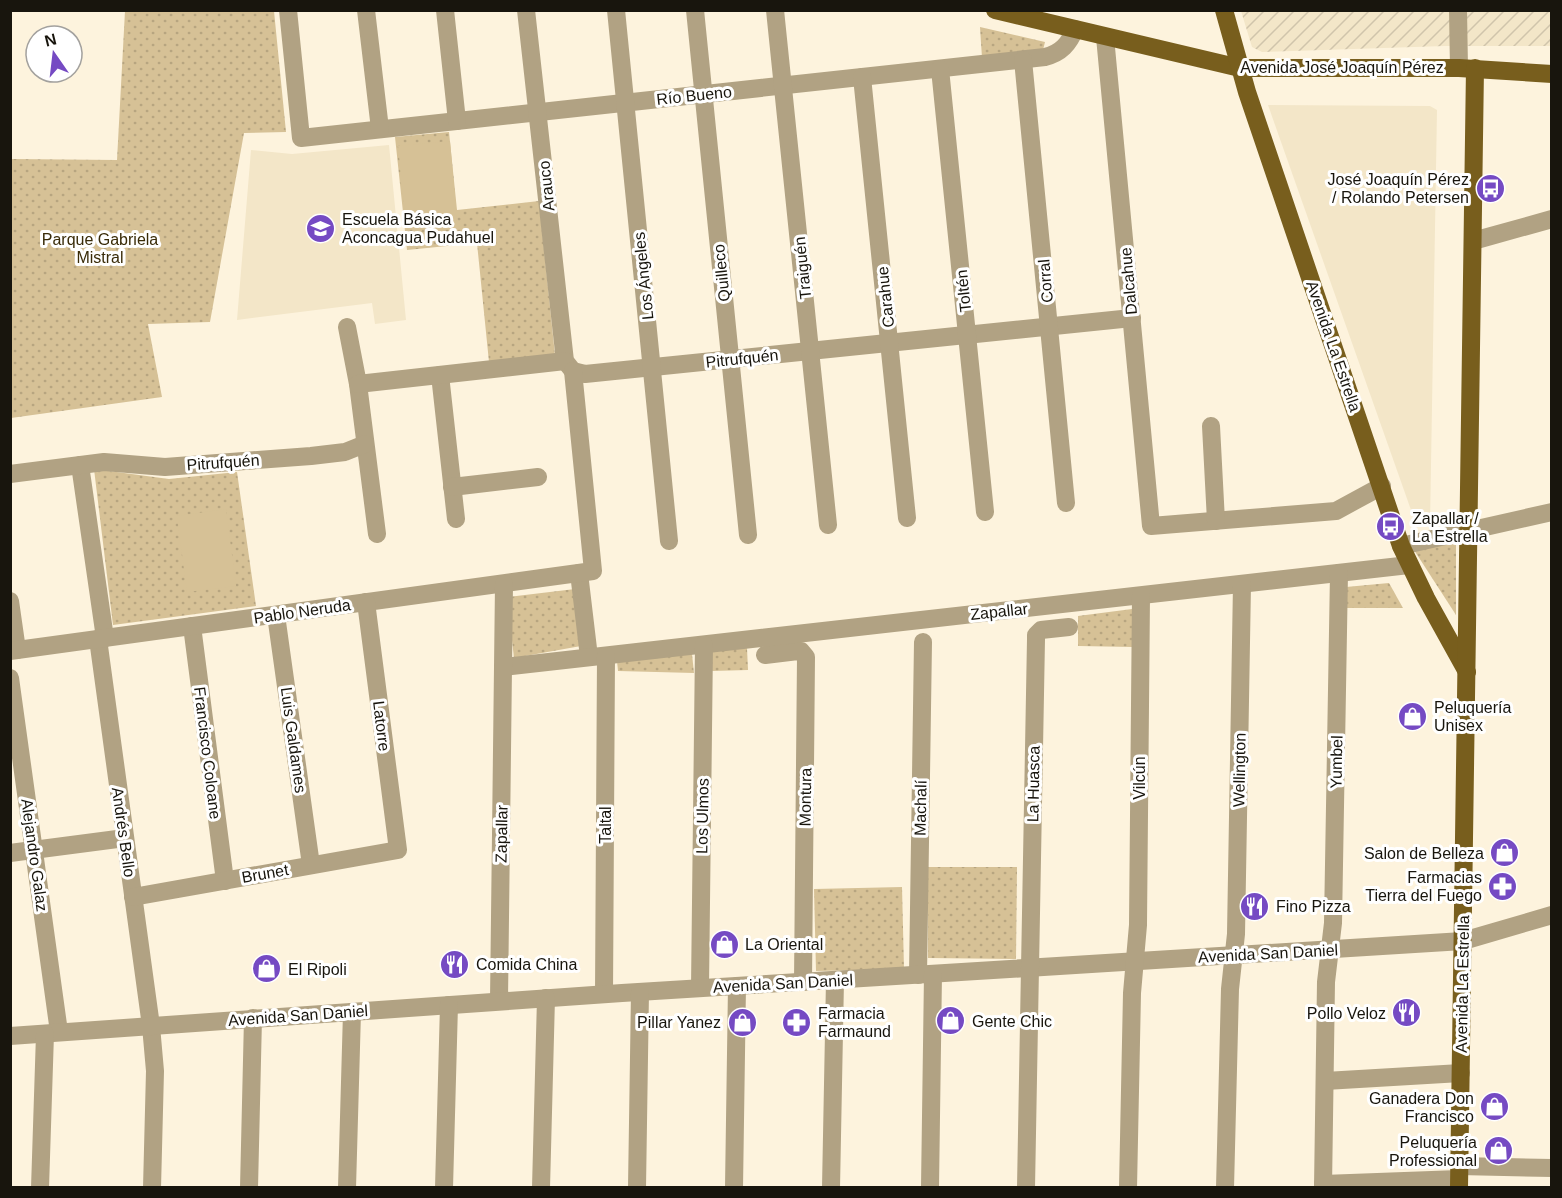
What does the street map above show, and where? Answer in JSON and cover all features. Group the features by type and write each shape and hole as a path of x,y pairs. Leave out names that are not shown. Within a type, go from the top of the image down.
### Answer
{"main road":[{"name":"Avenida La Estrella","path":"1224,10 1240,68 1401,546 1467,672"},
{"name":"Avenida José Joaquín Pérez","path":"998,11 1240,68 1467,68 1551,74"},
{"name":"Avenida La Estrella","path":"1459,1178 1473,241 1467,68"}],"street":[{"name":"Río Bueno","path":"288,10 301,138 1045,57 1066,46 1075,29"},
{"path":"366,10 380,129"},
{"path":"445,10 457,121"},
{"name":"Arauco","path":"526,10 569,366 586,572"},
{"name":"Los Ángeles","path":"616,10 669,541"},
{"name":"Quilleco","path":"694,10 748,535"},
{"name":"Traiguén","path":"775,10 828,525"},
{"path":"1458,10 1467,68"},
{"name":"Dalcahue","path":"1106,37 1151,526 1216,521"},
{"name":"Corral","path":"1023,60 1066,503"},
{"name":"Toltén","path":"940,69 985,512"},
{"name":"Carahue","path":"862,77 907,518"},
{"path":"1473,241 1551,219"},
{"name":"Pitrufquén","path":"358,384 440,375 569,366 585,374 1132,318"},
{"path":"347,327 358,384 377,534"},
{"path":"440,375 456,519"},
{"path":"1211,426 1216,521 1336,511 1382,486"},
{"name":"Pitrufquén","path":"10,474 104,462 165,467 322,454 345,452 365,444"},
{"name":"Andrés Bello","path":"80,465 125,838 152,1026 155,1071 152,1188"},
{"path":"452,487 538,477"},
{"path":"1401,546 1551,512"},
{"name":"Zapallar","path":"503,667 1409,565"},
{"path":"586,572 598,656"},
{"name":"Pablo Neruda","path":"14,650 586,572"},
{"name":"Yumbel","path":"1323,1186 1326,982 1333,923 1339,573"},
{"name":"Zapallar","path":"499,1001 504,584"},
{"name":"Wellington","path":"1225,1188 1230,989 1237,928 1242,584"},
{"name":"Vilcún","path":"1128,1188 1132,993 1138,925 1141,596"},
{"path":"10,601 14,650"},
{"name":"Latorre","path":"366,602 398,850"},
{"name":"Luis Galdames","path":"276,615 311,865"},
{"name":"Francisco Coloane","path":"192,626 225,880"},
{"name":"La Huasca","path":"1029,968 1036,635 1041,630 1069,627"},
{"name":"Machalí","path":"923,642 925,974 930,1188"},
{"name":"Los Ulmos","path":"700,988 704,645"},
{"name":"Montura","path":"765,655 801,651 806,657 802,982"},
{"name":"Taltal","path":"598,656 604,994"},
{"name":"Alejandro Galaz","path":"10,678 34,850 52,1033 40,1188"},
{"path":"10,853 125,838"},
{"name":"Brunet","path":"133,897 398,850"},
{"name":"Avenida San Daniel","path":"10,1036 604,994 1463,941 1551,915"},
{"path":"1026,1188 1029,968"},
{"path":"831,1188 835,980"},
{"path":"734,1188 737,986"},
{"path":"637,1188 640,992"},
{"path":"541,1188 546,998"},
{"path":"444,1188 448,1005"},
{"path":"347,1188 352,1012"},
{"path":"249,1188 253,1018"},
{"path":"1325,1081 1461,1073"},
{"path":"1323,1186 1459,1178 1551,1168"}],"shaded area":[{"path":"1241,11 1551,11 1551,46 1445,46 1262,52 1252,47"},
{"path":"1268,105 1430,106 1437,110 1430,525 1417,527"},
{"name":"Escuela Básica Aconcagua Pudahuel","path":"389,145 406,320 375,324 372,303 237,320 251,150 292,154"}],"green space":[{"name":"Parque Gabriela Mistral","path":"125,11 274,11 286,132 244,133 210,322 148,324 162,397 11,418 11,159 117,160"},
{"path":"980,27 1045,42 1043,50 982,58"},
{"path":"449,132 457,210 539,201 555,355 489,362 477,243 407,250 395,137"},
{"path":"450,141 457,220 406,225 398,146"},
{"path":"94,469 169,479 237,472 256,606 113,625"},
{"path":"226,509 236,586 187,592 177,516"},
{"path":"1456,539 1456,615 1414,550"},
{"path":"1389,583 1403,608 1344,608 1346,587"},
{"path":"575,589 581,646 514,658 507,597"},
{"path":"1132,609 1133,647 1078,646 1078,616"},
{"path":"747,648 748,670 712,671 711,650"},
{"path":"692,654 694,673 618,671 617,661"},
{"path":"928,867 1017,867 1016,959 928,958"},
{"path":"902,887 904,969 816,971 814,889"}],"place":[{"name":"José Joaquín Pérez / Rolando Petersen","path":"1490,188"},
{"name":"Escuela Básica Aconcagua Pudahuel","path":"321,228"},
{"name":"Zapallar / La Estrella","path":"1391,527"},
{"name":"Peluquería Unisex","path":"1413,716"},
{"name":"Salon de Belleza","path":"1505,853"},
{"name":"Farmacias Tierra del Fuego","path":"1503,886"},
{"name":"Fino Pizza","path":"1255,906"},
{"name":"La Oriental","path":"724,944"},
{"name":"Comida China","path":"455,964"},
{"name":"El Ripoli","path":"267,969"},
{"name":"Pollo Veloz","path":"1407,1013"},
{"name":"Gente Chic","path":"951,1021"},
{"name":"Pillar Yanez","path":"742,1022"},
{"name":"Farmacia Farmaund","path":"797,1022"},
{"name":"Ganadera Don Francisco","path":"1495,1107"},
{"name":"Peluquería Professional","path":"1498,1151"}]}
